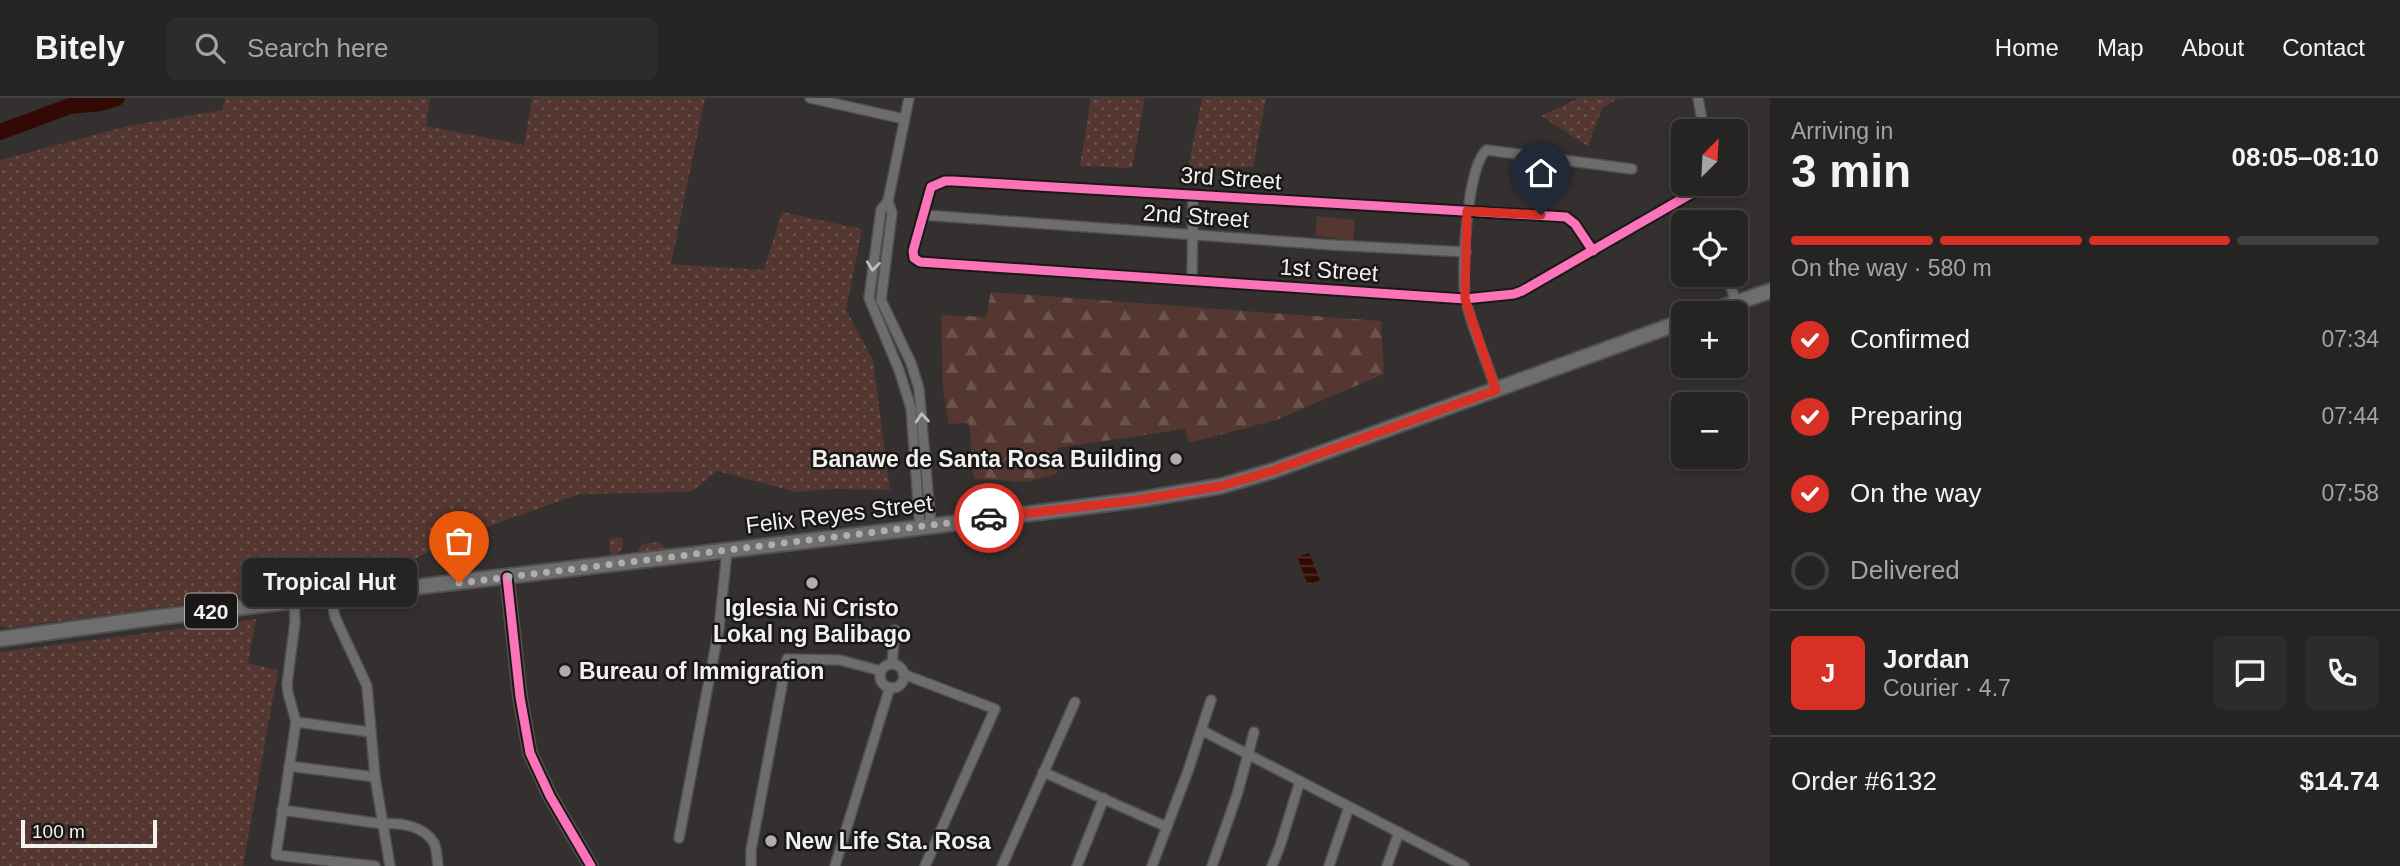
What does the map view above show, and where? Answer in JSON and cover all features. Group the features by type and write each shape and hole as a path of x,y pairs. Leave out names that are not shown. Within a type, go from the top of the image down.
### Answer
{"main road":[{"path":"1739,301 1770,291"},
{"name":"Felix Reyes Street","path":"0,639 294,601 925,527 1137,500 1221,486 1272,471 1671,326"},
{"name":"Felix Reyes Street","path":"0,630 57,631"}],"street":[{"path":"810,98 904,119"},
{"path":"909,98 888,201 892,214 881,300 911,363 919,389 925,527"},
{"path":"1698,98 1702,119"},
{"path":"1496,390 1465,299 1467,211 1480,156 1487,150 1632,169"},
{"name":"3rd Street","path":"920,262 914,258 913,251 931,187 945,181 1052,185 1566,217 1575,224 1593,251"},
{"path":"1192,280 1193,195"},
{"name":"1st Street","path":"920,262 1465,299 1522,291 1687,196"},
{"name":"2nd Street","path":"924,215 1466,252"},
{"path":"678,838 719,628 727,551"},
{"path":"507,577 521,708 530,753 550,796 591,866"},
{"path":"331,597 335,617 367,686 375,777 390,866"},
{"path":"294,601 295,622 287,684 296,722 276,855 374,866"},
{"path":"892,664 895,630"},
{"path":"751,866 751,850 787,659 840,660 881,671"},
{"path":"892,664 900,667 903,674 901,683 890,687 881,681 881,671 892,664"},
{"path":"903,674 995,709 925,866"},
{"path":"835,866 890,687"},
{"path":"1152,866 1211,700"},
{"path":"1002,866 1075,702"},
{"path":"296,722 370,732"},
{"path":"1201,730 1464,866"},
{"path":"1212,866 1237,795 1254,732"},
{"path":"289,766 375,777"},
{"path":"1043,772 1167,827"},
{"path":"1272,866 1300,781"},
{"path":"1077,866 1104,798"},
{"path":"1329,866 1349,807"},
{"path":"282,810 383,824 399,822 425,833 435,845 438,866"},
{"path":"1387,866 1399,832"}],"green space":[{"path":"225,98 430,98 426,126 524,145 532,98 705,98 671,264 764,270 782,212 862,229 846,310 873,360 890,490 835,489 796,492 717,471 691,492 579,494 454,539 377,578 8,628 0,626 0,160 128,126 222,110"},
{"path":"1091,98 1145,98 1132,168 1080,166"},
{"path":"1202,98 1266,98 1253,167 1188,168"},
{"path":"1579,98 1619,98 1602,108 1588,146 1541,116"},
{"path":"1317,216 1355,220 1353,240 1315,236"},
{"path":"991,292 1381,321 1384,374 1276,420 1189,443 1185,429 1057,448 1057,474 1027,482 974,479 969,423 949,424 943,391 941,315 986,317"},
{"path":"621,537 622,549 611,559 609,539"},
{"path":"659,542 670,552 636,556 642,544"},
{"path":"256,619 248,663 278,670 243,866 0,866 0,652"}],"shaded area":[{"path":"1309,553 1320,580 1308,585 1297,557"}],"waterway":[{"path":"0,132 70,106 117,98"}],"cycle path":[{"path":"945,181 1566,217 1575,224 1593,250 1522,291 1465,299 920,262 914,258 913,251 931,187 945,181"},
{"path":"1593,250 1687,196"},
{"path":"507,577 520,697 530,753 550,796 591,866"}],"way so far":[{"path":"459,583 989,518"}],"place":[{"name":"Banawe de Santa Rosa Building","path":"1176,459"},
{"name":"Tropical Hut","path":"459,583"},
{"name":"Iglesia Ni Cristo Lokal ng Balibago","path":"812,583"},
{"name":"Bureau of Immigration","path":"565,671"},
{"name":"New Life Sta. Rosa","path":"771,841"}],"route":[{"path":"989,518 1137,500 1221,486 1272,471 1496,390 1465,299 1467,211 1541,215"}]}
